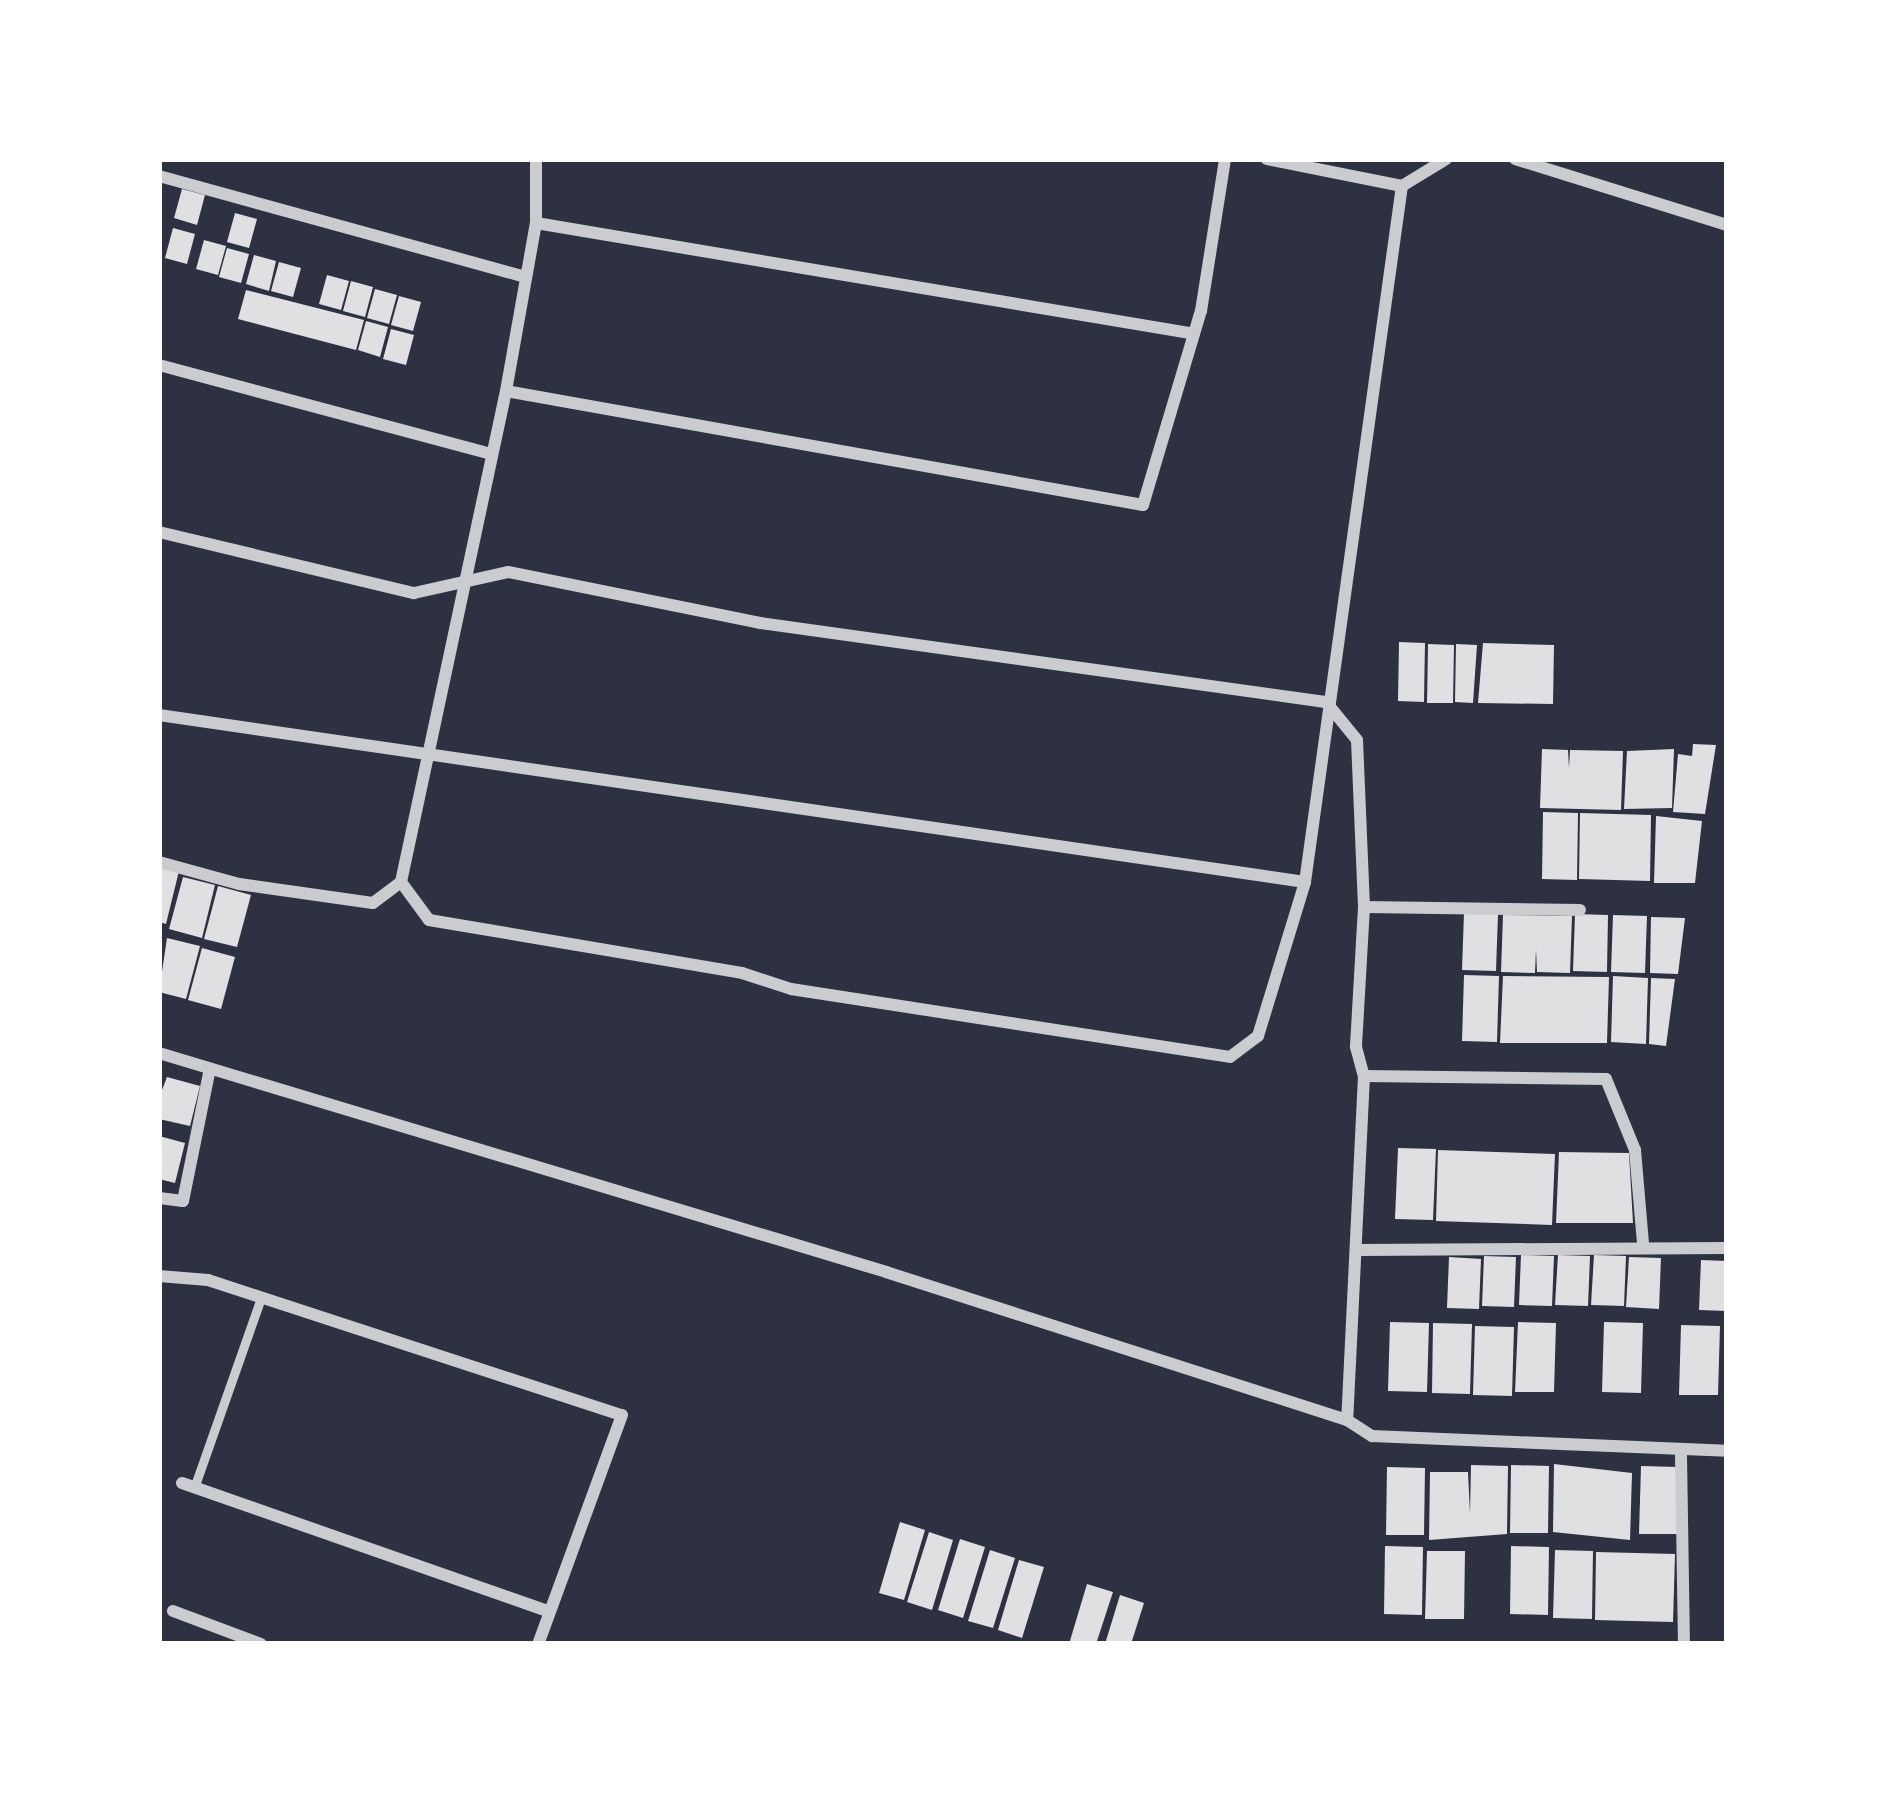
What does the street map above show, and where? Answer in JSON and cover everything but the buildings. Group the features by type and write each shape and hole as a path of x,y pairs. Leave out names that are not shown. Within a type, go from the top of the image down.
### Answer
{"street":[{"path":"159,862 239,884 374,903 401,882 430,758 462,578 506,391 520,276 536,224 536,159"},
{"path":"506,391 1143,505 1189,333 1201,310 1226,159"},
{"path":"1267,159 1402,185 1446,159"},
{"path":"1515,159 1727,225"},
{"path":"159,176 520,276"},
{"path":"401,882 429,920 742,973 791,989 1231,1057 1258,1036 1305,882 1325,702 1402,185"},
{"path":"536,224 1189,333"},
{"path":"159,365 490,454"},
{"path":"159,532 414,593 462,578 508,572 760,622 1325,702 1357,740 1364,907 1356,1047 1364,1076 1347,1420"},
{"path":"159,715 1305,882"},
{"path":"1364,907 1580,910"},
{"path":"159,1052 209,1073 863,1265 1347,1420 1372,1436 1681,1455 1727,1451"},
{"path":"159,1198 183,1201 209,1073"},
{"path":"1364,1076 1606,1079 1635,1150 1643,1244"},
{"path":"1358,1250 1643,1244 1727,1249"},
{"path":"159,1276 208,1280 622,1415 564,1589 548,1611 538,1644"},
{"path":"1681,1455 1684,1644"},
{"path":"188,1485 548,1611"},
{"path":"173,1611 261,1644"}],"lane":[{"path":"188,1485 261,1298"}]}
